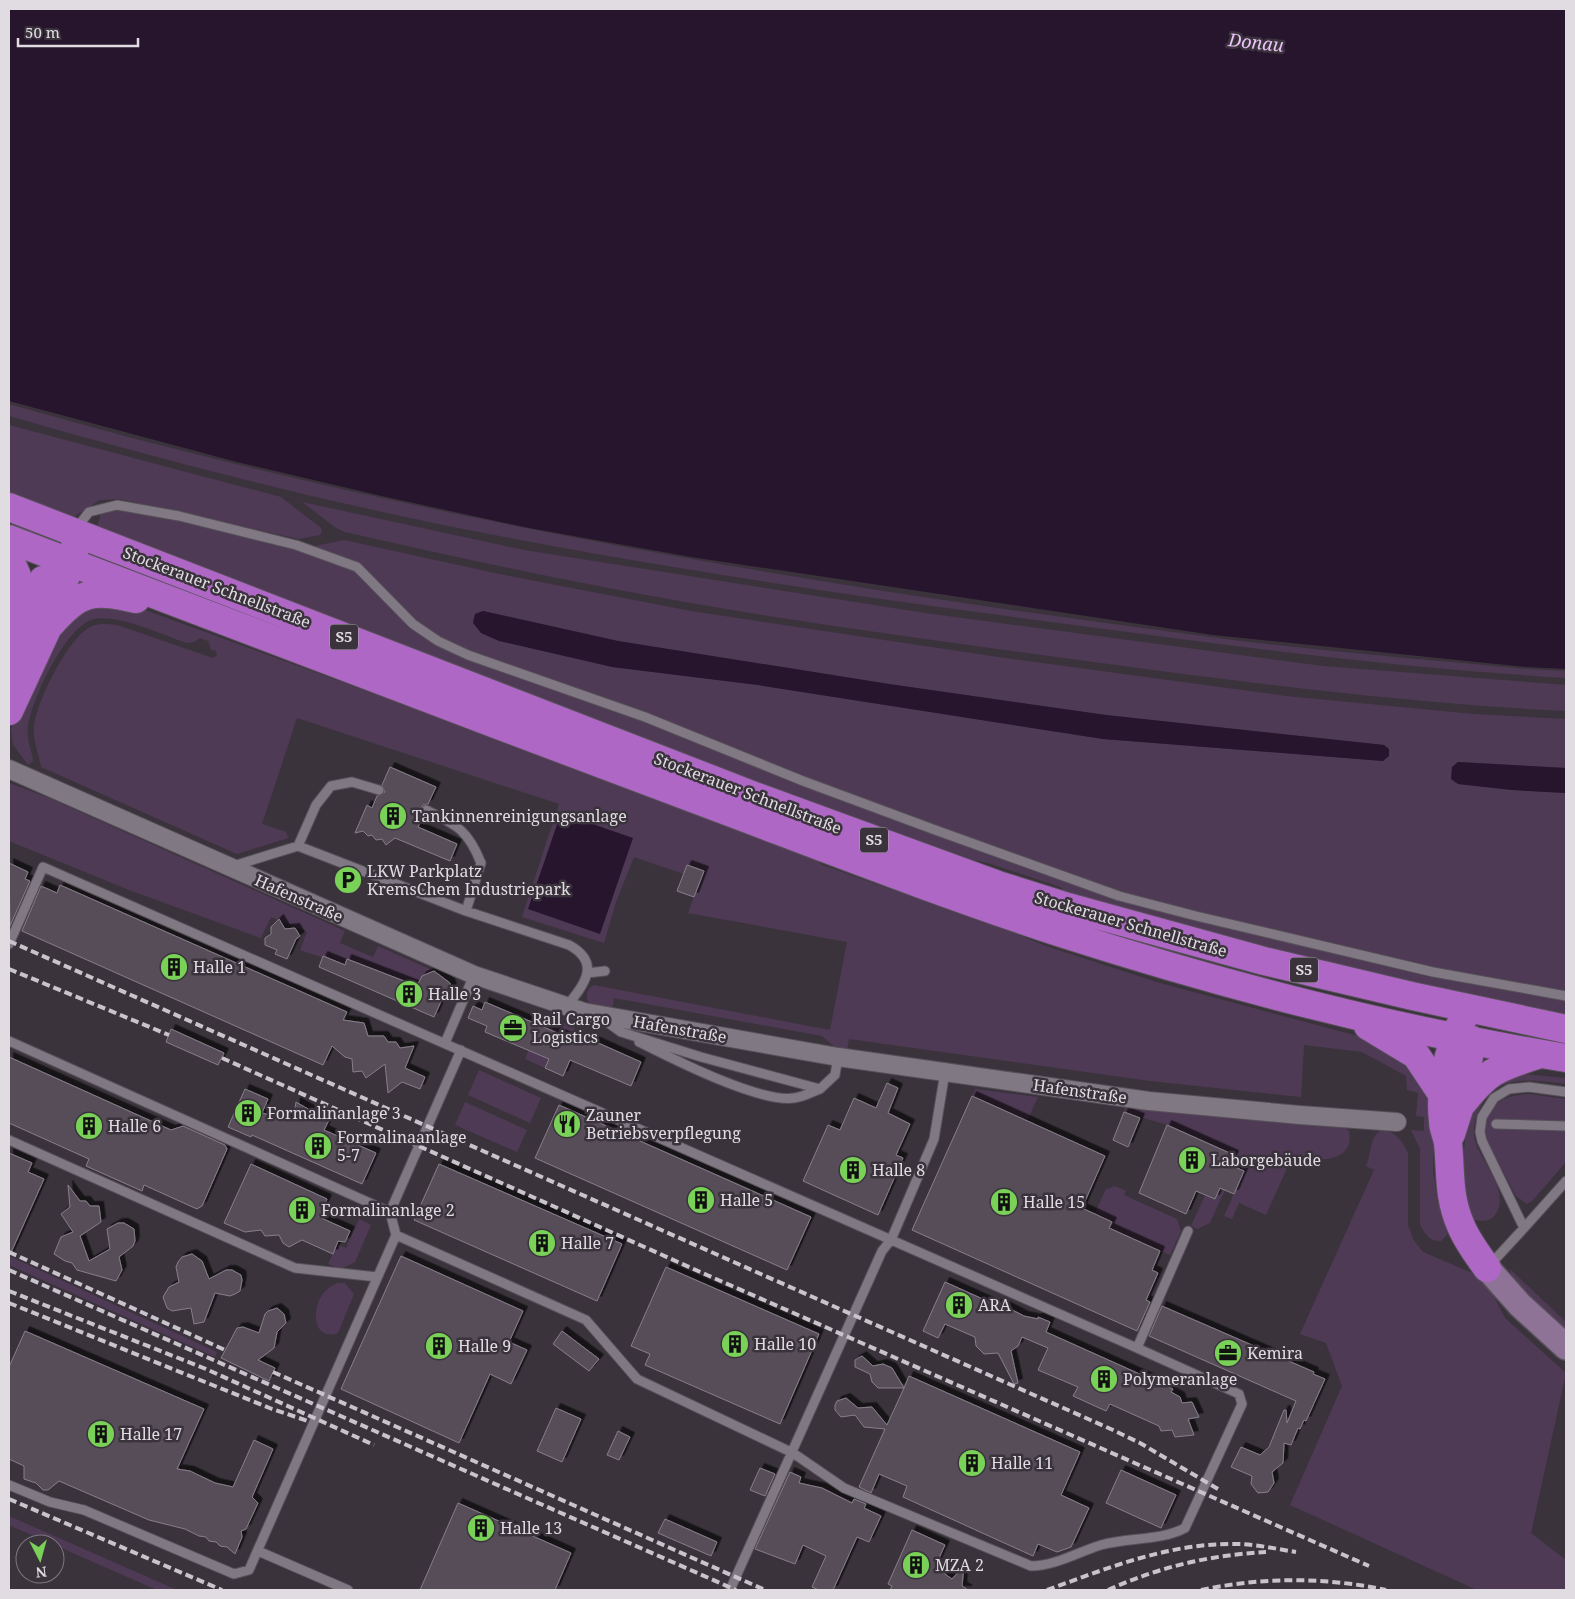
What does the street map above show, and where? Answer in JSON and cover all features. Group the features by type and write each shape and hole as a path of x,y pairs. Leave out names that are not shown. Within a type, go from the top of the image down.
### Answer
{"highway":[{"name":"Stockerauer Schnellstraße","path":"9,507 742,791 998,885 1068,907 1264,961 1470,1009 1566,1029"},
{"path":"47,629 47,616 62,559 62,543 74,532"},
{"name":"Stockerauer Schnellstraße","path":"9,539 952,895 1060,932 1177,968 1345,1012 1464,1039 1554,1056"},
{"path":"9,662 62,559"},
{"path":"9,560 19,580 21,590 21,603 9,641"},
{"path":"9,711 47,629 68,605 96,594 110,593 203,613"},
{"path":"1470,1009 1461,1022 1464,1039 1451,1100 1448,1174 1452,1200 1461,1227 1487,1268"},
{"path":"1345,1012 1416,1055 1451,1100"},
{"path":"1451,1100 1501,1067 1554,1056"}],"street":[{"name":"Hafenstraße","path":"9,769 474,975 566,1007 599,1015 838,1057 1149,1101 1300,1116 1397,1122"},
{"path":"1487,1268 1520,1304 1566,1346"}],"lane":[{"path":"74,532 89,512 117,505 178,516 296,545 357,567 413,624 438,641 468,655 645,717 803,781 947,835 1119,896 1433,972 1566,996"},
{"path":"298,846 316,805 331,786 352,782 379,790"},
{"path":"426,810 455,824 473,842 481,863 466,911"},
{"path":"228,867 298,846 466,911 570,945 582,952 587,961 587,973 580,990 566,1007"},
{"path":"9,944 43,867 1137,1348 1239,1394 1242,1404 1185,1528 1174,1534 1103,1544 1042,1566 1031,1566 844,1488 793,1453 637,1379 586,1320 396,1235"},
{"path":"587,973 605,971"},
{"path":"445,1043 474,975"},
{"path":"599,1015 621,1032 674,1059 770,1097 795,1098 820,1089 835,1075 838,1057"},
{"path":"621,1032 701,1057 820,1089"},
{"path":"9,1041 390,1212"},
{"path":"9,1485 50,1502 84,1510 234,1574 249,1570 396,1235 390,1212 461,1050"},
{"path":"730,1590 882,1251 891,1240 934,1139 946,1072"},
{"path":"1524,1228 1482,1141 1480,1132 1482,1117 1494,1098 1509,1089 1529,1087 1566,1092"},
{"path":"1496,1124 1566,1126"},
{"path":"9,1140 295,1268 378,1277"},
{"path":"1487,1268 1566,1181"},
{"path":"1137,1348 1188,1231"},
{"path":"258,1551 348,1590"}],"shaded area":[{"path":"9,404 157,444 306,481 455,514 756,570 908,595 1250,642 1329,651 1566,671 1566,678 1361,661 1157,636 835,592 588,552 396,515 201,469 9,416"},
{"path":"9,425 281,497 321,528 322,531 320,535 299,539 119,499 100,500 72,518 9,494"},
{"path":"302,502 524,550 925,613 1323,666 1566,685 1566,711 1444,703 1261,684 933,640 739,611 561,579 345,532 336,528"},
{"path":"108,510 118,510 178,521 295,550 344,540 499,574 691,611 1005,658 1286,696 1474,714 1566,719 1566,768 1458,762 1451,779 1458,784 1566,793 1566,1014 1376,974 1062,893 1063,888 991,864 952,855 616,729 97,527 101,513","holes":["483,611 618,641 889,684 1106,715 1384,745 1389,749 1383,761 1103,739 758,685 612,667 473,623 475,614"]},
{"path":"126,603 822,857 820,864 890,889 922,895 1046,946 1160,983 1380,1042 1426,1080 1434,1130 1433,1171 1438,1203 1448,1228 1447,1235 1441,1241 1434,1240 1426,1234 1420,1224 1420,1149 1411,1130 1424,1131 1424,1117 1416,1116 1418,1093 1407,1090 1406,1076 1362,1052 1304,1045 1301,1097 1150,1081 849,1039 847,1050 837,1049 822,1036 614,998 612,1010 589,1005 587,996 591,987 594,985 830,1030 847,942 688,913 703,871 687,865 684,874 634,857 616,902 604,943 522,917 559,804 297,718 262,824 286,832 288,838 237,854 41,767 34,734 40,705 61,660 79,636 87,629 99,624 120,626 213,658 217,655 216,651 211,650 208,641 200,638 194,642 187,643 128,622 104,618 94,619 83,624 62,649 36,700 28,727 28,740 33,761 28,765 13,745 11,729 53,633 74,610"},
{"path":"9,783 49,798 345,931 340,943 373,957 378,946 434,971 422,976 417,986 384,972 382,974 345,965 300,950 307,932 271,917 261,938 129,890 9,841"},
{"path":"555,1019 574,1027 579,1041 561,1033 545,1068 525,1059 539,1025"},
{"path":"479,1070 541,1098 530,1123 468,1095"},
{"path":"1514,1073 1566,1078 1566,1084 1529,1080 1517,1081 1495,1089 1486,1098 1476,1118 1474,1135 1479,1152 1498,1188 1500,1198 1499,1207 1491,1219 1483,1221 1474,1220 1469,1211 1464,1179 1465,1141 1471,1110 1476,1100"},
{"path":"975,1089 1038,1097 1027,1121 972,1096"},
{"path":"1529,1094 1566,1099 1566,1162 1533,1200 1527,1204 1516,1196 1487,1140 1486,1129 1487,1119 1495,1105 1509,1097"},
{"path":"465,1102 527,1130 517,1152 455,1125"},
{"path":"1126,1106 1236,1119 1342,1126 1349,1131 1349,1142 1346,1150 1340,1155 1331,1158 1321,1160 1301,1158 1293,1155 1266,1215 1239,1203 1232,1219 1224,1216 1244,1171 1230,1165 1234,1155 1167,1125 1124,1112"},
{"path":"1383,1129 1398,1138 1408,1153 1408,1225 1413,1239 1423,1252 1477,1275 1492,1293 1505,1318 1566,1373 1531,1533 1566,1560 1566,1590 1477,1590 1290,1505 1342,1386 1326,1343 1300,1334 1374,1170 1366,1166 1373,1140 1378,1132"},
{"path":"1115,1186 1126,1191 1124,1195 1177,1219 1181,1231 1170,1255 1109,1228 1112,1222 1101,1216 1092,1219 1106,1189"},
{"path":"1220,1188 1225,1190 1210,1223 1197,1229 1191,1226 1205,1195 1215,1199"},
{"path":"359,1219 371,1225 355,1262 341,1269 328,1264 337,1244 346,1248"},
{"path":"9,1256 217,1352 215,1357 9,1265"},
{"path":"1510,1269 1566,1322 1566,1335 1525,1296 1513,1278"},
{"path":"338,1283 345,1283 354,1294 338,1333 328,1334 321,1331 317,1324 317,1306 328,1288"},
{"path":"9,1516 50,1534 29,1534 9,1525"},
{"path":"65,1541 177,1590 157,1590 65,1550"}],"water":[{"name":"Donau","path":"9,9 1566,9 1566,669 1527,667 1213,635 691,557 529,528 386,497 237,462 9,401"},
{"path":"483,611 618,641 889,684 1106,715 1384,745 1389,749 1389,756 1383,761 1103,739 758,685 612,667 499,641 481,633 473,623 475,614"},
{"path":"1458,762 1566,768 1566,793 1458,784 1451,779 1452,767"},
{"path":"561,813 633,838 600,934 528,909"}],"building":[{"name":"Tankinnenreinigungsanlage","path":"390,767 436,787 428,804 420,808 423,816 418,827 457,844 450,861 395,838 386,845 382,839 376,840 372,835 368,836 363,831 355,833 367,805 372,808 377,796 385,792 382,785"},
{"path":"9,863 28,872 25,879 30,881 10,926"},
{"path":"687,865 704,871 694,897 677,891"},
{"name":"Halle 1","path":"60,885 347,1012 343,1020 364,1023 368,1036 384,1036 388,1042 396,1042 400,1048 414,1046 405,1068 425,1077 420,1089 402,1082 388,1093 385,1064 366,1078 362,1071 353,1072 352,1059 345,1057 332,1046 323,1065 22,931 41,886 57,893"},
{"path":"279,919 285,929 295,928 300,936 296,939 287,959 275,954 277,950 265,945 265,938 271,934 271,927"},
{"path":"323,956 345,965 347,959 417,986 422,976 434,971 450,983 453,992 449,1000 443,997 434,1017 319,967"},
{"path":"485,1002 584,1043 587,1038 641,1062 631,1086 570,1060 563,1076 545,1068 549,1059 485,1032 487,1026 468,1018 473,1006 482,1010"},
{"path":"171,1029 224,1053 218,1065 166,1042"},
{"name":"Halle 6","path":"9,1057 171,1130 183,1126 225,1145 227,1149 202,1206 197,1209 144,1185 142,1191 86,1166 89,1159 9,1123"},
{"name":"Halle 8","path":"887,1083 898,1088 888,1113 910,1124 896,1155 903,1158 878,1215 803,1181 828,1125 840,1130 854,1098 876,1108"},
{"name":"Formalinaanlage 5-7","path":"245,1089 268,1099 262,1113 293,1120 296,1102 315,1113 316,1111 330,1118 324,1130 376,1153 362,1184 252,1135 251,1137 228,1127"},
{"name":"Halle 15","path":"972,1096 1105,1156 1082,1208 1112,1222 1109,1228 1160,1251 1152,1270 1158,1273 1146,1300 1150,1302 1137,1331 912,1230"},
{"name":"Halle 5","path":"559,1105 811,1217 787,1270 535,1158"},
{"path":"1124,1112 1140,1118 1128,1147 1113,1140"},
{"name":"Laborgebäude","path":"1167,1125 1234,1155 1230,1165 1244,1171 1234,1194 1220,1188 1215,1199 1196,1191 1186,1214 1139,1193"},
{"path":"9,1153 32,1163 28,1172 44,1179 9,1257"},
{"name":"Formalinanlage 2","path":"251,1164 327,1199 319,1217 350,1231 345,1242 338,1241 333,1254 302,1240 289,1247 283,1243 279,1235 265,1236 261,1230 245,1232 224,1223"},
{"name":"Halle 7","path":"439,1164 622,1244 597,1301 414,1220"},
{"path":"68,1185 80,1201 86,1201 90,1206 99,1206 101,1222 80,1236 89,1261 110,1249 107,1229 118,1223 124,1223 134,1229 135,1241 133,1246 119,1257 122,1270 116,1281 77,1270 72,1263 54,1254 61,1237 73,1232 61,1214 70,1207"},
{"path":"192,1254 202,1261 209,1279 226,1270 232,1270 241,1275 242,1280 240,1291 235,1294 230,1296 215,1293 204,1322 194,1324 191,1308 172,1311 167,1308 163,1297 169,1287 179,1282 176,1267 178,1262 182,1257"},
{"name":"Halle 9","path":"401,1256 523,1311 509,1342 527,1350 511,1384 490,1374 459,1443 341,1389"},
{"name":"Halle 10","path":"666,1267 819,1334 780,1424 645,1365 650,1354 631,1346"},
{"path":"945,1282 996,1305 999,1303 1024,1316 1038,1319 1038,1317 1050,1322 1046,1332 1173,1389 1171,1392 1180,1397 1182,1403 1192,1402 1199,1417 1188,1419 1194,1435 1175,1437 1172,1430 1161,1431 1159,1426 1110,1404 1106,1411 1073,1396 1078,1387 1038,1370 1048,1348 1022,1337 1018,1346 1011,1351 1018,1383 1014,1384 998,1353 984,1354 976,1346 975,1337 945,1324 938,1338 923,1331"},
{"path":"1162,1306 1314,1372 1313,1374 1325,1379 1306,1421 1304,1420 1300,1429 1298,1428 1291,1445 1284,1443 1283,1463 1272,1472 1274,1483 1268,1492 1258,1493 1251,1484 1252,1476 1231,1467 1241,1447 1260,1455 1269,1447 1284,1410 1286,1410 1287,1423 1296,1401 1149,1336"},
{"path":"277,1308 284,1314 286,1323 277,1332 274,1348 258,1360 275,1368 269,1381 221,1358 237,1328 243,1327 259,1333 265,1314"},
{"name":"Halle 17","path":"25,1331 204,1409 177,1469 190,1471 215,1483 233,1487 254,1440 273,1449 252,1497 258,1503 246,1529 241,1531 242,1537 235,1554 227,1547 209,1541 206,1537 199,1536 185,1529 149,1520 59,1481 48,1490 43,1490 36,1483 24,1479 24,1466 9,1459 9,1367"},
{"path":"562,1331 599,1359 589,1371 553,1344"},
{"path":"862,1356 873,1366 883,1364 892,1368 904,1388 878,1388 872,1382 870,1374 855,1367 855,1360"},
{"name":"Halle 11","path":"909,1376 1080,1452 1061,1495 1089,1508 1071,1547 1057,1552 1038,1544 1033,1556 903,1497 907,1486 879,1474 871,1493 859,1487 885,1429 864,1427 855,1415 841,1417 835,1410 835,1405 837,1401 846,1398 858,1408 872,1407 887,1425"},
{"path":"556,1408 581,1419 562,1462 537,1451"},
{"path":"618,1431 630,1437 619,1460 607,1455"},
{"path":"760,1468 775,1474 765,1496 750,1490"},
{"path":"1121,1470 1176,1495 1161,1528 1106,1503"},
{"path":"790,1472 801,1477 799,1483 822,1488 852,1503 854,1499 866,1504 864,1508 881,1516 869,1542 857,1537 833,1590 819,1590 812,1587 826,1556 803,1545 795,1564 755,1549"},
{"name":"Halle 13","path":"458,1503 571,1553 555,1590 420,1590"},
{"path":"665,1519 717,1542 711,1556 658,1533"},
{"name":"MZA 2","path":"912,1530 945,1545 935,1567 952,1579 964,1566 962,1586 968,1590 890,1590 892,1586 888,1584"}],"railway":[{"path":"9,941 1113,1430 1140,1443 1218,1489"},
{"path":"9,969 169,1035"},
{"path":"222,1058 707,1275 1369,1566"},
{"path":"9,1252 225,1350"},
{"path":"9,1270 736,1590"},
{"path":"9,1291 206,1369 374,1445"},
{"path":"9,1303 272,1409 308,1421"},
{"path":"273,1372 765,1590"},
{"path":"9,1499 222,1590"},
{"path":"1047,1590 1139,1558 1186,1548 1243,1544 1296,1552"},
{"path":"1108,1590 1146,1575 1205,1559 1266,1552"},
{"path":"1201,1590 1247,1583 1294,1580 1340,1583 1386,1590"}],"place":[{"name":"Tankinnenreinigungsanlage","path":"393,816"},
{"name":"LKW Parkplatz KremsChem Industriepark","path":"348,880"},
{"name":"Halle 1","path":"174,967"},
{"name":"Halle 3","path":"409,994"},
{"name":"Rail Cargo Logistics","path":"513,1028"},
{"name":"Formalinanlage 3","path":"248,1113"},
{"name":"Zauner Betriebsverpflegung","path":"567,1124"},
{"name":"Halle 6","path":"89,1126"},
{"name":"Formalinaanlage 5-7","path":"318,1146"},
{"name":"Laborgebäude","path":"1192,1160"},
{"name":"Halle 8","path":"853,1170"},
{"name":"Halle 5","path":"701,1200"},
{"name":"Halle 15","path":"1004,1202"},
{"name":"Formalinanlage 2","path":"302,1210"},
{"name":"Halle 7","path":"542,1243"},
{"name":"ARA","path":"959,1305"},
{"name":"Halle 10","path":"735,1344"},
{"name":"Halle 9","path":"439,1346"},
{"name":"Kemira","path":"1228,1353"},
{"name":"Polymeranlage","path":"1104,1379"},
{"name":"Halle 17","path":"101,1434"},
{"name":"Halle 11","path":"972,1463"},
{"name":"Halle 13","path":"481,1528"},
{"name":"MZA 2","path":"916,1565"}]}
